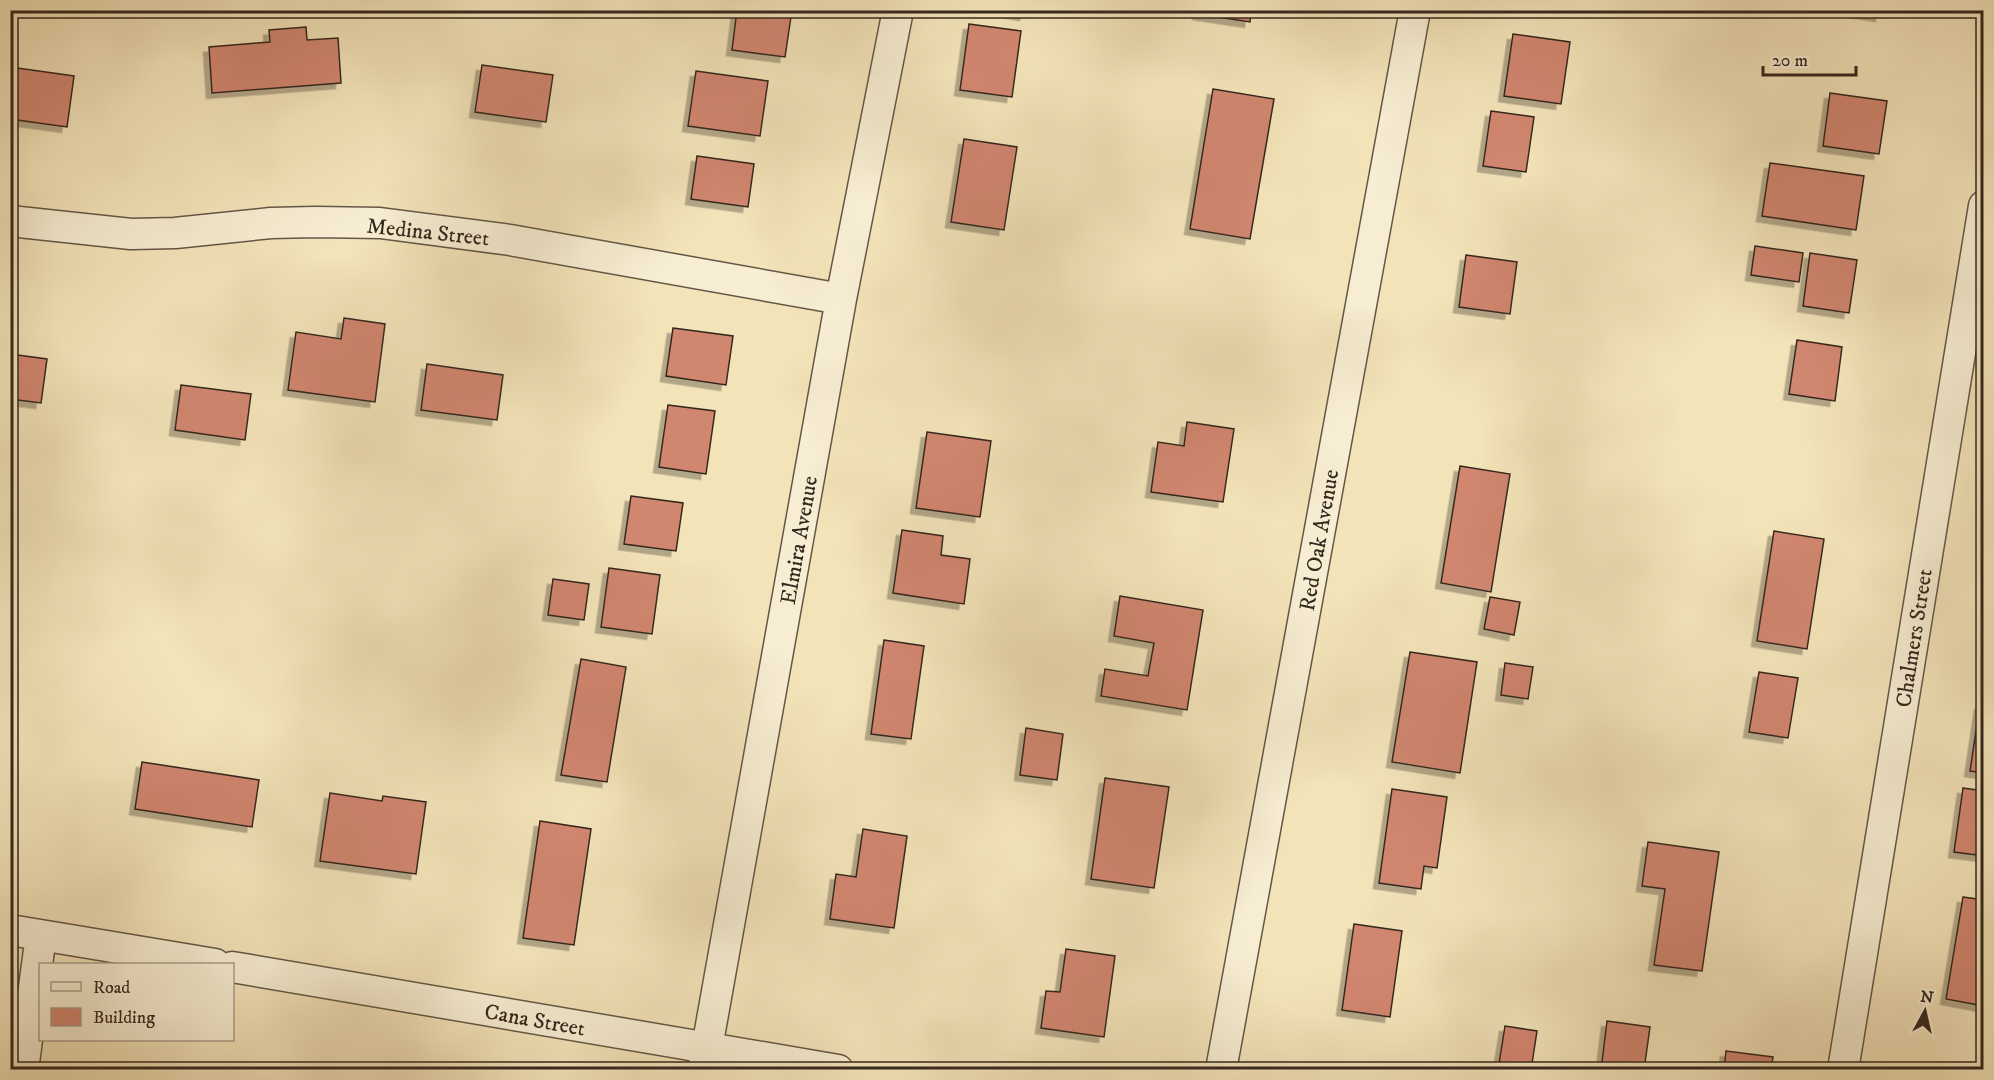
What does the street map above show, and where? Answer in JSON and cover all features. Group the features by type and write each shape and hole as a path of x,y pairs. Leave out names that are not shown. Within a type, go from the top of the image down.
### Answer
{"street":[{"name":"Elmira Avenue","path":"705,1059 841,299 898,10"},
{"name":"Red Oak Avenue","path":"1221,1070 1415,10"},
{"name":"Chalmers Street","path":"1843,1070 1983,206"},
{"name":"Medina Street","path":"10,222 131,234 175,233 271,223 380,223 510,240 841,299"},
{"path":"10,930 209,963"},
{"path":"23,1070 41,935"},
{"name":"Cana Street","path":"234,968 705,1059 838,1070"}],"building":[{"path":"737,10 792,10 785,57 732,50"},
{"path":"995,10 1025,10 1025,15"},
{"path":"1198,10 1251,10 1250,22 1198,14"},
{"path":"1843,10 1881,10 1881,16"},
{"path":"969,24 1021,31 1012,97 960,90"},
{"path":"306,27 307,40 338,38 341,83 212,93 209,47 270,42 269,30"},
{"path":"1513,34 1570,42 1561,104 1504,96"},
{"path":"482,65 553,75 546,122 475,112"},
{"path":"10,67 74,76 67,127 10,119"},
{"path":"696,71 768,81 760,136 688,126"},
{"path":"1213,89 1274,99 1250,239 1190,229"},
{"path":"1830,93 1887,101 1879,154 1823,146"},
{"path":"1491,111 1534,117 1526,172 1483,166"},
{"path":"964,139 1017,147 1004,230 951,222"},
{"path":"697,156 754,164 748,207 691,199"},
{"path":"1770,163 1864,176 1856,230 1762,216"},
{"path":"1755,246 1803,253 1799,282 1751,275"},
{"path":"1810,253 1857,260 1849,313 1803,306"},
{"path":"1466,255 1517,262 1510,314 1459,307"},
{"path":"344,318 385,324 375,402 288,390 296,332 341,339"},
{"path":"673,328 733,336 726,385 666,376"},
{"path":"1797,340 1842,347 1835,401 1789,394"},
{"path":"10,354 47,359 41,403 10,399"},
{"path":"427,364 503,375 497,420 421,410"},
{"path":"181,385 251,394 245,440 175,430"},
{"path":"668,405 715,411 706,474 659,467"},
{"path":"1187,422 1234,429 1223,502 1151,492 1158,442 1184,446"},
{"path":"927,432 991,441 980,517 916,508"},
{"path":"1460,466 1510,474 1491,592 1441,583"},
{"path":"631,496 683,503 676,551 624,544"},
{"path":"902,530 943,536 941,555 970,559 964,604 893,593"},
{"path":"1774,531 1824,539 1807,649 1757,641"},
{"path":"609,568 660,575 652,634 601,627"},
{"path":"553,579 589,584 584,620 548,615"},
{"path":"1120,596 1203,610 1187,710 1101,696 1105,669 1148,676 1154,643 1114,636"},
{"path":"1490,597 1520,602 1514,635 1484,629"},
{"path":"884,640 924,646 911,739 871,734"},
{"path":"1410,652 1477,662 1460,773 1392,762"},
{"path":"581,659 626,667 607,782 561,775"},
{"path":"1505,663 1533,667 1528,699 1501,695"},
{"path":"1759,672 1798,678 1788,738 1749,732"},
{"path":"1980,704 1984,704 1984,773 1970,771"},
{"path":"1026,728 1063,734 1057,780 1020,775"},
{"path":"142,762 259,780 252,827 135,809"},
{"path":"1105,778 1169,787 1154,888 1091,879"},
{"path":"1963,788 1984,791 1984,856 1954,852"},
{"path":"1392,789 1447,797 1437,868 1424,866 1421,889 1379,883"},
{"path":"330,793 382,801 383,796 426,802 416,874 320,861"},
{"path":"540,821 591,829 574,945 523,938"},
{"path":"863,829 907,836 894,928 830,919 836,874 856,877"},
{"path":"1648,842 1719,852 1702,971 1654,965 1665,889 1642,886"},
{"path":"1963,897 1984,900 1984,1006 1946,999"},
{"path":"1354,924 1402,931 1390,1017 1342,1010"},
{"path":"1066,949 1115,956 1104,1037 1041,1028 1046,991 1060,992"},
{"path":"1607,1021 1650,1027 1644,1070 1601,1070"},
{"path":"1505,1026 1537,1031 1531,1070 1498,1070"},
{"path":"1726,1051 1773,1057 1771,1070 1724,1070"}]}
